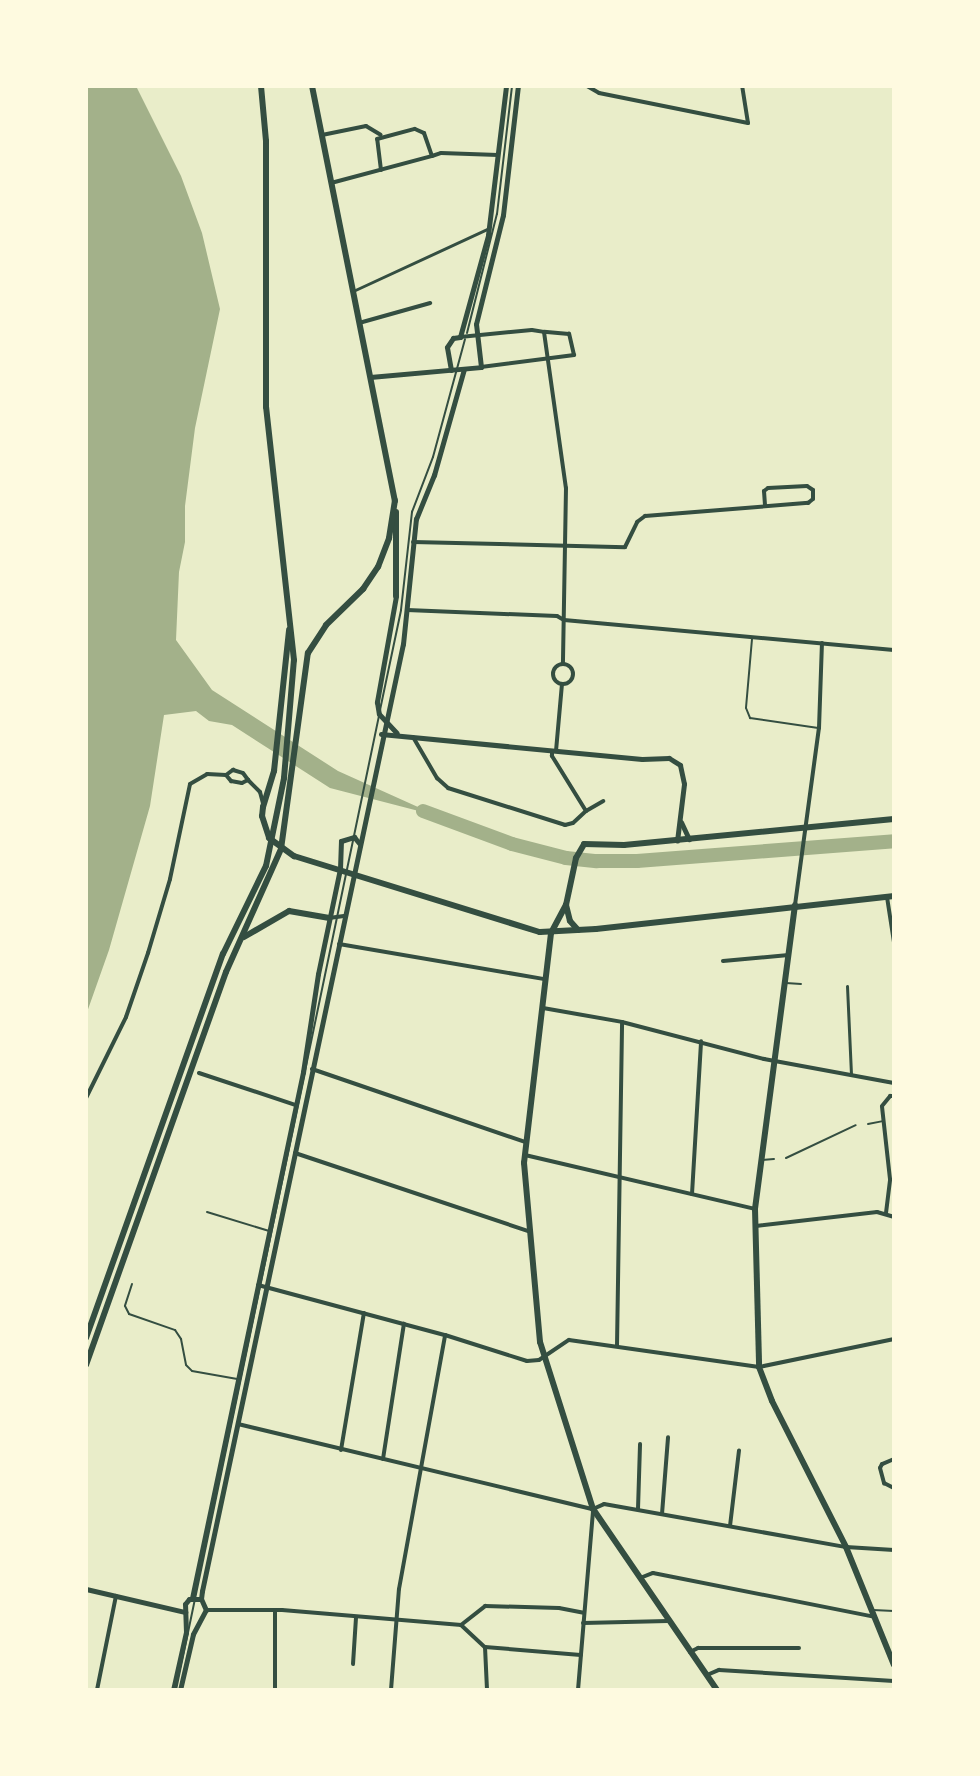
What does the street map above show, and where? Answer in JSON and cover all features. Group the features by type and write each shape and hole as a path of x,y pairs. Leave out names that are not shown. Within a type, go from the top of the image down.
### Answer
{"main road":[{"path":"86,1365 216,999 273,872 287,825 293,768 289,602 265,386 266,141 261,86"},
{"path":"312,86 395,500 399,546 396,596"},
{"path":"395,500 389,538 378,567 363,589 326,625 308,653 263,807 262,816 269,838 294,856 551,933 890,896"},
{"path":"86,1338 223,954 266,866 277,824 291,703"},
{"path":"717,1690 593,1509 545,1356 523,1182 543,979 551,933 566,905 579,847 589,843 624,845 677,841 894,819"},
{"path":"566,905 570,921 579,930"},
{"path":"795,905 755,1209 759,1367 772,1401 846,1547 894,1665"},
{"path":"242,939 289,911 336,917"}],"street":[{"path":"463,337 489,228 498,155 512,86"},
{"path":"481,367 476,324 503,215 512,86"},
{"path":"587,86 599,93 748,123 742,86"},
{"path":"322,135 366,126 381,135 418,129 424,133 432,156"},
{"path":"381,135 376,146 381,170"},
{"path":"331,183 441,153 498,155"},
{"path":"353,291 489,228"},
{"path":"359,323 430,303"},
{"path":"370,377 574,355 569,334 532,330 477,335 449,341 445,363 435,369"},
{"path":"544,332 566,488 563,664 553,673 555,680 562,684"},
{"path":"447,355 458,369"},
{"path":"262,1286 270,1231 346,871 359,844 361,815 385,722 407,610 419,509 434,475 458,369"},
{"path":"413,542 625,547 637,522 645,516 808,503 813,499 813,490 807,486 768,488 764,491 765,506"},
{"path":"396,596 377,702 379,714 398,734"},
{"path":"407,610 557,616 564,620 894,650"},
{"path":"795,905 808,830 819,728 822,643"},
{"path":"562,684 569,681 573,674 570,667 563,664"},
{"path":"562,684 552,756 586,811"},
{"path":"381,734 676,761 684,784 677,841"},
{"path":"412,735 437,778 448,788 565,825 581,819 586,811 603,801"},
{"path":"86,1098 126,1017 148,953 170,879 190,784 200,775 226,775 233,770 243,773 260,792 263,807"},
{"path":"226,775 231,781 248,780"},
{"path":"680,821 689,839"},
{"path":"177,1690 194,1599 339,944 336,917 346,871 341,841 354,837 359,844"},
{"path":"890,896 894,942"},
{"path":"339,944 543,979"},
{"path":"723,961 789,955"},
{"path":"847,986 851,1075"},
{"path":"541,1007 622,1022 775,1061 894,1083"},
{"path":"617,1346 622,1022"},
{"path":"692,1195 701,1041"},
{"path":"312,1069 526,1142"},
{"path":"199,1073 296,1105"},
{"path":"886,1213 892,1178 882,1106 890,1096 894,1096"},
{"path":"294,1153 528,1231"},
{"path":"525,1155 755,1209"},
{"path":"756,1226 886,1213 894,1217"},
{"path":"262,1286 445,1335 527,1361 545,1356 569,1340 759,1367 894,1339"},
{"path":"341,1450 364,1313"},
{"path":"383,1459 404,1324"},
{"path":"391,1690 395,1619 445,1335"},
{"path":"194,1599 224,1505 242,1380"},
{"path":"237,1424 593,1509 604,1504 846,1547 894,1550"},
{"path":"662,1514 668,1437"},
{"path":"638,1509 640,1444"},
{"path":"730,1526 739,1451"},
{"path":"894,1459 880,1468 884,1483 894,1488"},
{"path":"578,1690 593,1509"},
{"path":"640,1578 653,1573 873,1614"},
{"path":"86,1589 151,1603 191,1616 206,1610 275,1610 461,1625 485,1648 581,1655"},
{"path":"97,1690 116,1596"},
{"path":"151,1603 194,1599 206,1610"},
{"path":"461,1625 485,1606 559,1608 584,1613"},
{"path":"275,1610 275,1690"},
{"path":"177,1690 191,1616"},
{"path":"353,1664 357,1617"},
{"path":"583,1623 668,1621"},
{"path":"485,1648 487,1690"},
{"path":"690,1652 698,1648 799,1648"},
{"path":"707,1675 719,1670 894,1681"}],"lane":[{"path":"372,768 379,714 401,610 412,512 433,457 497,214 512,86"},
{"path":"752,638 746,708 750,718 819,728"},
{"path":"346,871 361,815"},
{"path":"262,1286 336,917"},
{"path":"785,983 801,984"},
{"path":"868,1124 883,1121"},
{"path":"786,1158 856,1125"},
{"path":"761,1160 774,1159"},
{"path":"207,1212 270,1231"},
{"path":"132,1284 126,1310 175,1330 181,1339 186,1365 192,1371 242,1380"},
{"path":"191,1616 194,1599"},
{"path":"873,1614 894,1611"}],"shaded area":[{"path":"86,86 136,86 181,176 202,233 220,309 195,428 185,506 185,542 179,572 176,640 212,690 338,771 438,816 330,788 232,725 209,721 196,711 164,715 150,806 109,950 86,1015"}],"waterway":[{"path":"423,811 512,844 566,858 597,861 637,861 894,841"}]}
